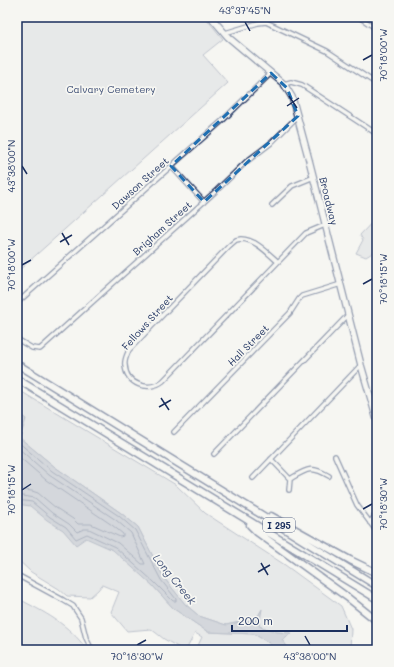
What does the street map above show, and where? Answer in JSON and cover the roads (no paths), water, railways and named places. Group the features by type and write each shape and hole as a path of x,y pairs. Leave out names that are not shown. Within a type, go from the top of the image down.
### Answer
{"highway":[{"name":"I 295","path":"17,364 377,586"},
{"name":"I 295","path":"17,379 377,599"},
{"path":"180,465 339,554 377,573"},
{"path":"242,517 257,532 347,597 377,621"}],"main road":[{"name":"Broadway","path":"211,17 225,33 284,84 292,96 314,176 361,365 377,420"}],"street":[{"path":"359,17 377,29"},
{"path":"225,33 266,22 327,51 377,84"},
{"name":"Dawson Street","path":"17,302 171,166 235,108 271,72"},
{"path":"284,84 291,82 302,85 377,133"},
{"name":"Brigham Street","path":"17,338 35,349 40,349 204,202 246,162 271,143 298,116"},
{"path":"171,166 204,202"},
{"path":"272,205 292,186 314,176"},
{"name":"Fellows Street","path":"278,262 256,244 245,239 236,240 129,350 125,358 124,366 126,373 139,385 146,387 155,386 163,382 306,233 325,225"},
{"name":"Hall Street","path":"174,432 290,313 302,296 341,284"},
{"path":"214,454 348,315"},
{"path":"253,478 361,365"},
{"path":"335,456 357,505 377,532"},
{"path":"271,459 290,479"},
{"path":"288,490 290,479 312,468 329,476"},
{"path":"370,523 377,512"},
{"path":"17,575 73,606 81,618 86,638 92,650"}],"water":[{"path":"17,412 26,419 20,438 55,467 121,513 138,527 164,578 185,604 199,616 226,625 245,621 254,623 262,609 259,626 277,632 291,633 282,640 290,650 276,650 269,643 254,634 208,632 174,609 152,585 113,550 86,538 76,545 63,530 47,520 30,506 17,504"}],"park label":[{"name":"Calvary Cemetery","path":"111,89"}],"water label":[{"name":"Long Creek","path":"175,579"}]}
